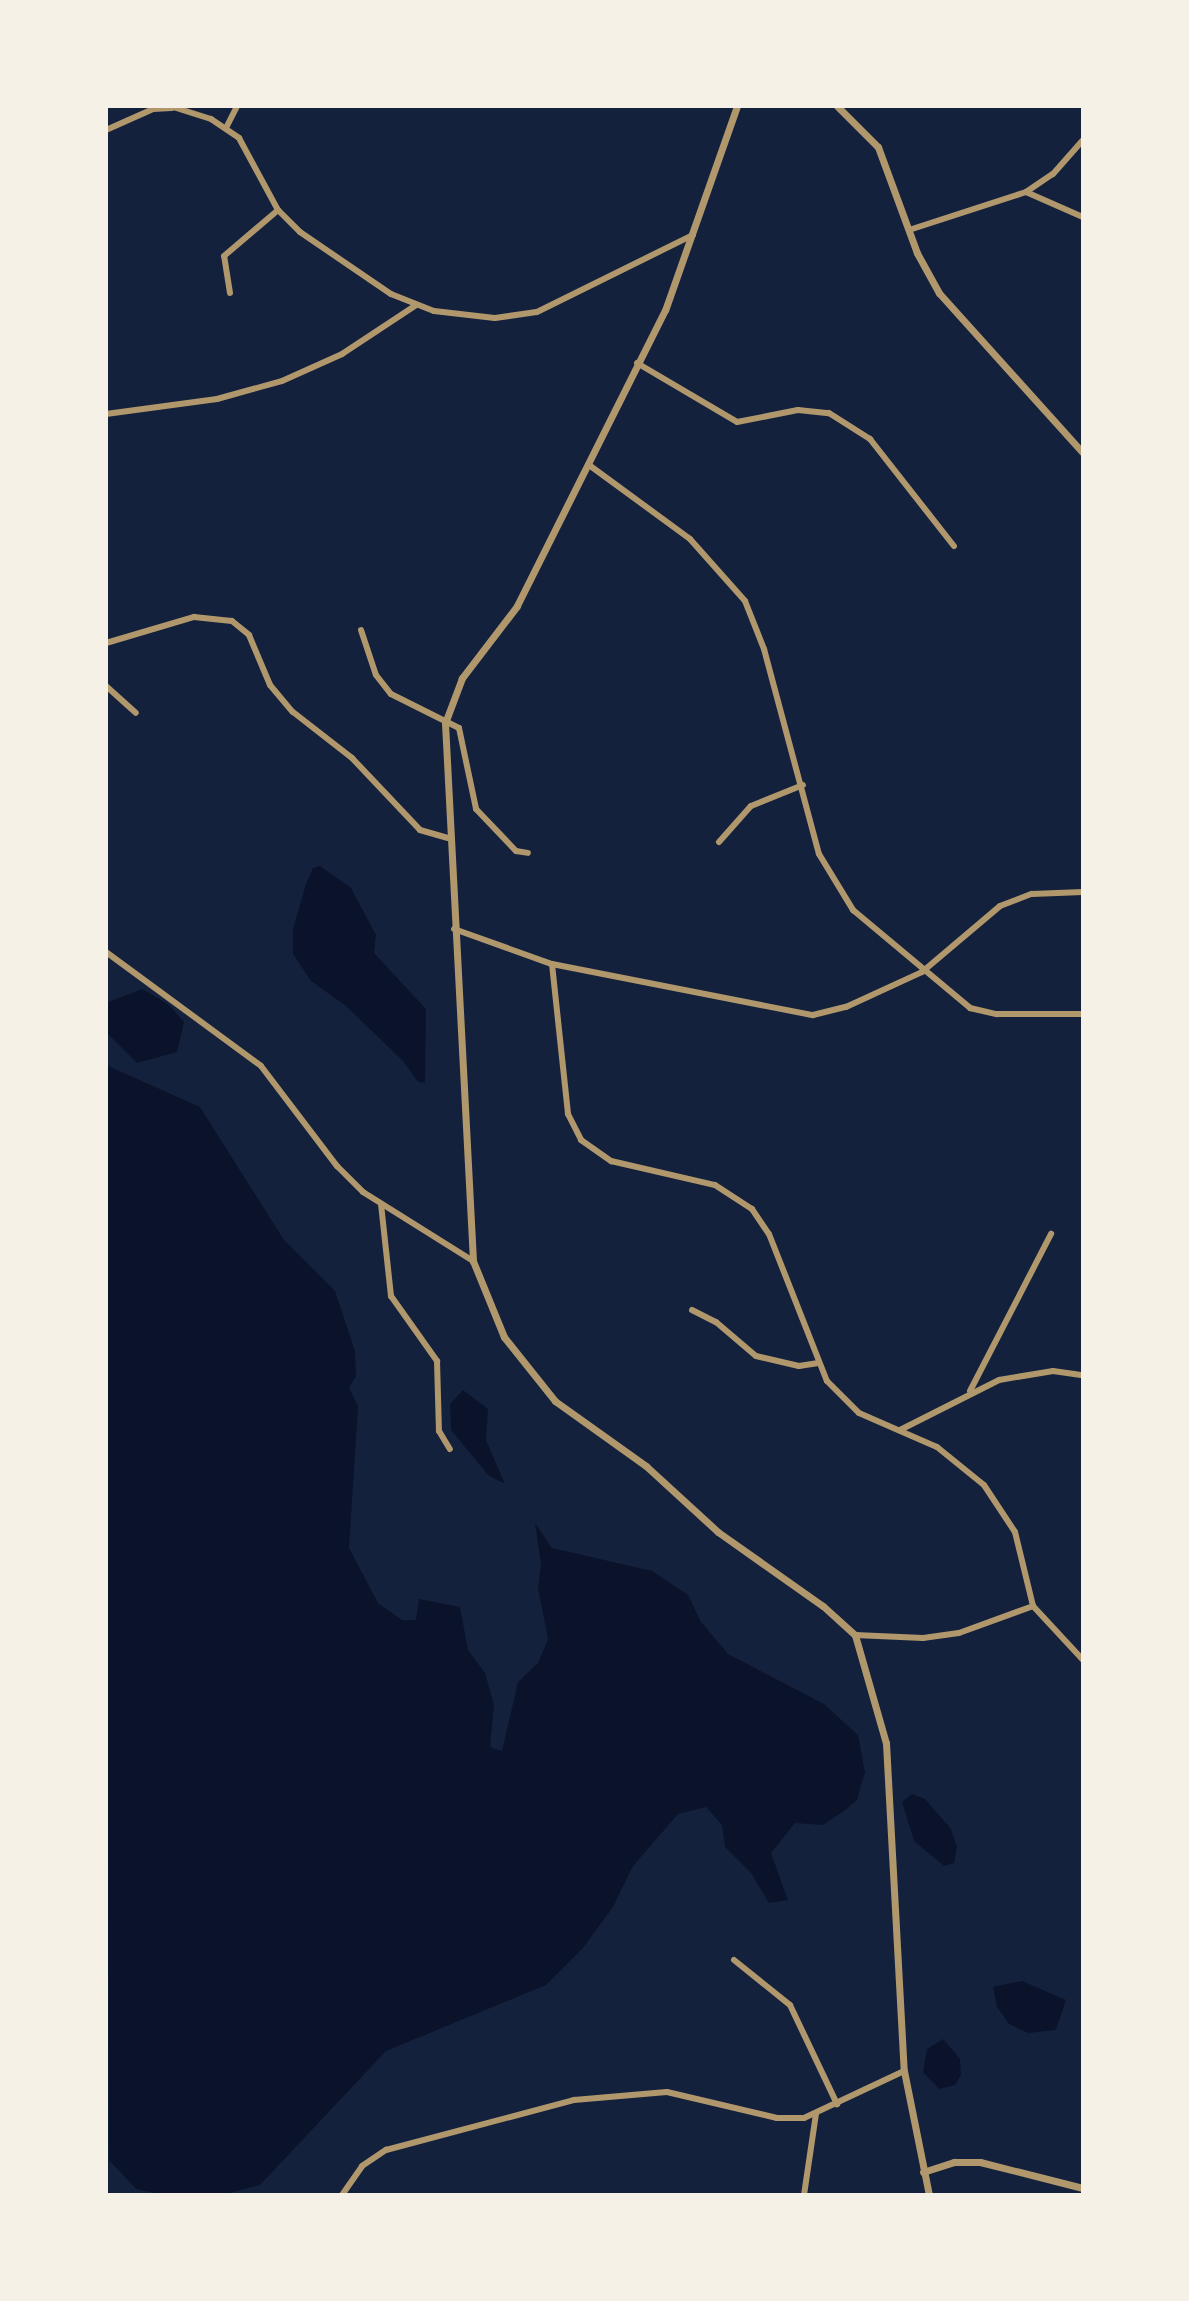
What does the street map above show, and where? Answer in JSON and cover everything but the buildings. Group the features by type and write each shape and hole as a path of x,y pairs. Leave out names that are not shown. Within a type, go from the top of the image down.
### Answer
{"street":[{"path":"226,128 237,106"},
{"path":"737,106 665,310 515,609 462,678 445,723 448,838 473,1261 504,1337 555,1401 646,1466 718,1532 823,1606 855,1635 881,1721 890,1770 904,2071 929,2195"},
{"path":"837,106 878,147 928,275 951,309 1083,453"},
{"path":"106,130 153,109 171,107 226,128 248,149 278,210 300,232 416,305 474,318 537,312 693,235"},
{"path":"909,230 1026,192 1053,174 1083,140"},
{"path":"1026,192 1083,217"},
{"path":"230,293 224,256 278,210"},
{"path":"106,414 217,399 282,381 368,340 416,305"},
{"path":"637,363 737,422 798,410 829,413 870,439 954,546"},
{"path":"589,465 690,539 745,601 803,785 819,854 840,893 869,926 954,998 983,1012 1083,1014"},
{"path":"106,643 194,617 232,621 249,635 261,670 286,706 352,758 420,830 448,838"},
{"path":"361,630 376,675 391,694 459,728 482,819 516,851 528,853"},
{"path":"106,686 136,713"},
{"path":"719,842 751,806 803,785"},
{"path":"454,929 552,964 813,1015 846,1007 922,972 1000,906 1049,891 1083,892"},
{"path":"106,952 261,1066 337,1166 381,1204 473,1261"},
{"path":"552,964 568,1114 574,1130 589,1148 611,1161 715,1185 752,1209 769,1234 817,1363 848,1405 954,1458 997,1500 1023,1551 1033,1606 1083,1660"},
{"path":"381,1204 391,1296 437,1361 439,1431 450,1449"},
{"path":"970,1391 1051,1234"},
{"path":"692,1310 716,1322 756,1356 799,1366 817,1363"},
{"path":"900,1431 970,1391 1020,1376 1053,1371 1083,1375"},
{"path":"855,1635 923,1638 959,1633 1033,1606"},
{"path":"734,1960 790,2005 837,2104"},
{"path":"342,2195 362,2166 386,2150 585,2098 667,2092 777,2118 816,2114 904,2071"},
{"path":"804,2195 816,2114"},
{"path":"923,2172 954,2162 980,2162 1083,2188"}],"water":[{"path":"320,866 351,888 376,935 374,953 426,1009 425,1083 418,1082 403,1061 346,1006 311,981 293,954 293,929 306,884 313,868"},
{"path":"142,989 168,1004 184,1022 177,1052 137,1063 106,1032 106,1003"},
{"path":"106,1065 200,1107 284,1240 335,1291 355,1351 356,1376 349,1388 358,1406 349,1548 378,1603 402,1620 416,1620 419,1599 460,1607 468,1650 485,1673 494,1705 490,1747 502,1751 518,1682 538,1663 548,1639 538,1588 541,1564 535,1523 552,1548 652,1571 688,1595 701,1622 728,1654 824,1704 858,1735 865,1772 857,1800 823,1825 795,1823 771,1853 788,1900 769,1903 751,1873 725,1847 722,1825 706,1807 678,1814 633,1866 613,1907 583,1948 546,1985 386,2051 260,2185 226,2194 164,2195 136,2189 109,2160"},
{"path":"463,1390 488,1409 486,1440 505,1484 488,1475 451,1430 450,1404"},
{"path":"912,1794 925,1799 951,1829 957,1847 954,1863 944,1866 914,1841 902,1802"},
{"path":"1022,1981 1066,2000 1056,2030 1028,2033 1009,2024 997,2007 993,1987"},
{"path":"943,2039 960,2059 961,2075 955,2085 939,2089 923,2072 927,2049"}]}
